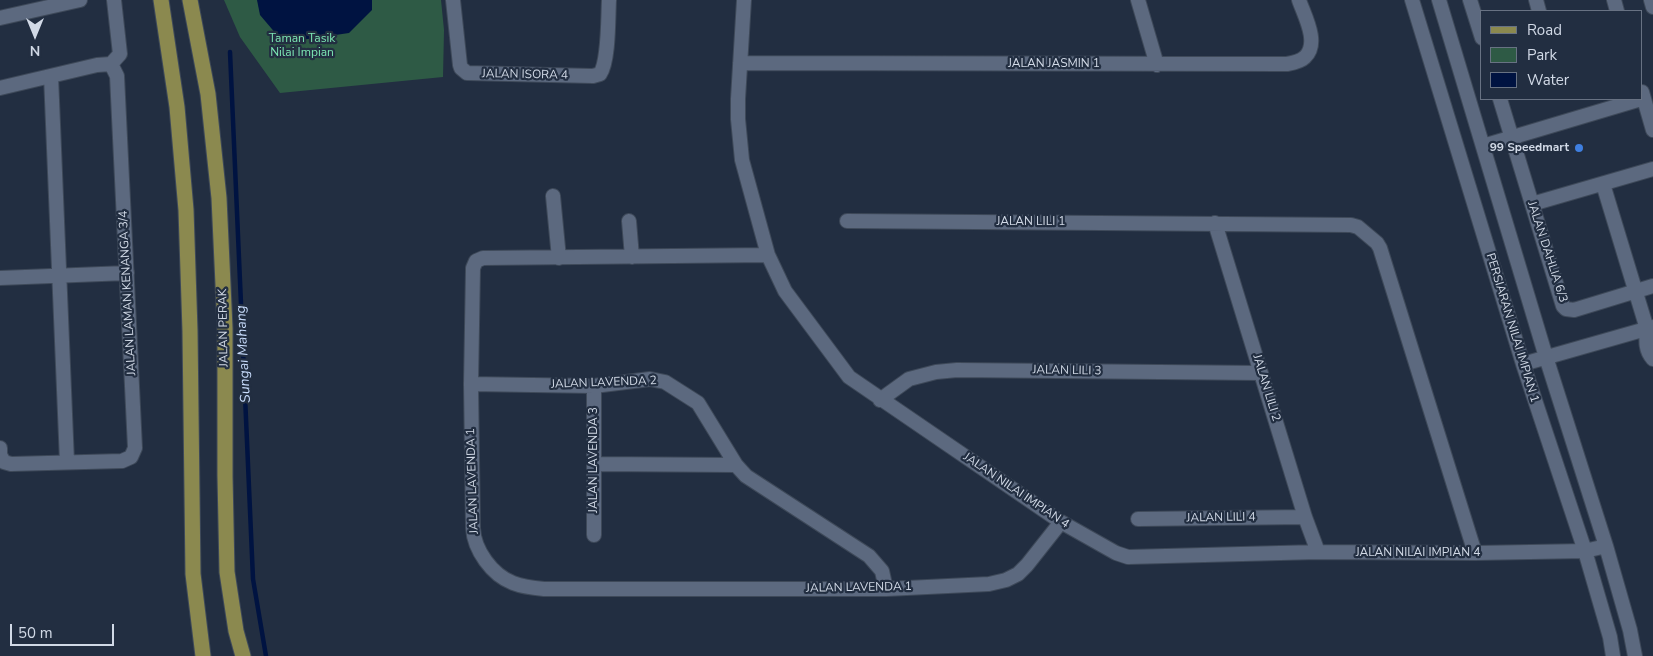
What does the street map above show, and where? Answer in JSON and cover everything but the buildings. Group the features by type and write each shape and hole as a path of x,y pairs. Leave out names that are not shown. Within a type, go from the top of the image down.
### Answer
{"main road":[{"path":"161,0 177,107 186,210 190,332 193,574 203,656"},
{"name":"JALAN PERAK","path":"190,0 208,94 219,198 226,328 225,476 227,572 236,631 243,656"}],"street":[{"path":"0,18 80,0"},
{"path":"0,88 97,65 111,64 120,54 114,0"},
{"name":"JALAN ISORA 4","path":"453,0 460,65 467,74 593,76 600,74 604,67 609,0"},
{"name":"JALAN NILAI IMPIAN 4","path":"744,0 738,119 742,160 768,256 785,291 849,377 1061,522 1116,553 1128,557 1318,552 1475,553 1585,551 1606,546"},
{"path":"1138,0 1158,65"},
{"name":"JALAN JASMIN 1","path":"740,63 1287,64 1306,57 1310,49 1311,40 1299,0"},
{"name":"PERSIARAN NILAI IMPIAN 1","path":"1412,0 1523,364 1585,551 1610,637 1613,656"},
{"name":"PERSIARAN NILAI IMPIAN 1","path":"1439,0 1546,357 1606,546 1630,630 1635,656"},
{"path":"1470,0 1480,32"},
{"path":"1651,0 1653,7"},
{"name":"JALAN LAMAN KENANGA 3/4","path":"67,462 122,461 131,457 136,448 117,76 111,64"},
{"path":"0,448 0,456 4,462 11,464 67,462 52,76"},
{"name":"JALAN DAHLIA 6/3","path":"1500,100 1563,306 1566,309 1574,310 1653,286"},
{"path":"1484,146 1632,100"},
{"path":"1643,100 1653,130"},
{"path":"1532,204 1653,169"},
{"path":"1603,184 1636,291 1650,328 1646,341 1647,353 1653,360"},
{"path":"553,196 560,258"},
{"path":"629,220 632,257"},
{"name":"JALAN LILI 1","path":"847,221 1354,225 1379,246 1475,553"},
{"name":"JALAN LILI 2","path":"1215,223 1305,517 1318,552"},
{"name":"JALAN LAVENDA 1","path":"768,256 483,258 476,261 473,268 471,384 473,535 480,552 501,577 522,586 544,590 886,589 989,584 1006,580 1018,574 1061,522"},
{"path":"0,278 127,273"},
{"path":"1523,364 1650,328"},
{"name":"JALAN LILI 3","path":"880,400 909,379 936,372 957,370 1261,373"},
{"name":"JALAN LAVENDA 2","path":"471,384 594,386 650,379 665,382 698,403 736,465 746,476 869,556 882,571 886,589"},
{"name":"JALAN LAVENDA 3","path":"594,386 594,535"},
{"path":"594,464 736,465"},
{"name":"JALAN LILI 4","path":"1138,519 1305,517"}],"green space":[{"name":"Taman Tasik Nilai Impian","path":"224,0 441,0 444,30 443,77 280,93 240,37"}],"water":[{"path":"257,0 372,0 372,10 349,33 301,40 277,35 260,15"}],"waterway":[{"name":"Sungai Mahang","path":"230,52 253,579 266,656"}],"place":[{"name":"99 Speedmart","path":"1579,148"}]}
